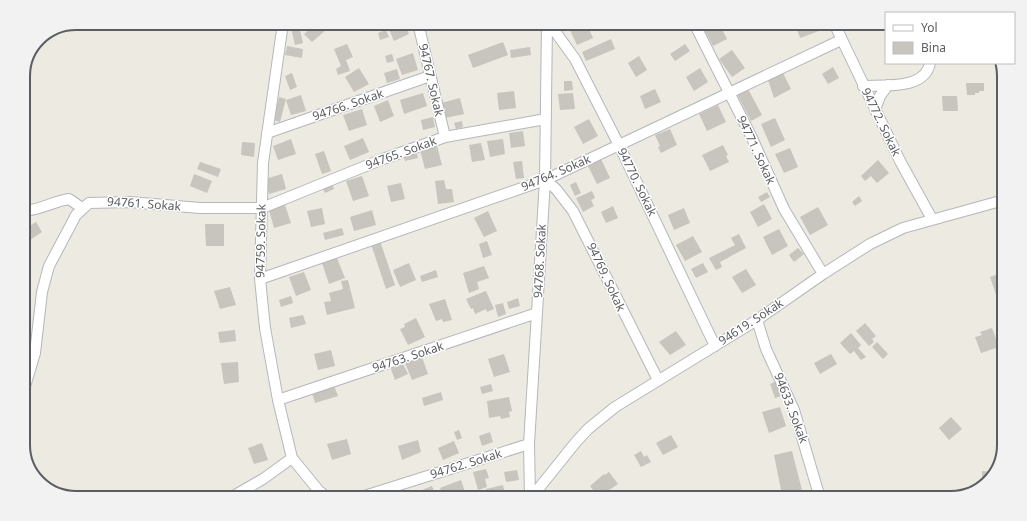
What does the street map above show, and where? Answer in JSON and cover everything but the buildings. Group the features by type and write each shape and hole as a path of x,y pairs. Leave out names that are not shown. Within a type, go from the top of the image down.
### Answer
{"street":[{"name":"94759. Sokak","path":"282,30 263,163 260,279 265,328 278,400 292,458"},
{"name":"94767. Sokak","path":"420,30 445,137"},
{"name":"94768. Sokak","path":"530,491 529,444 545,180 548,30"},
{"name":"94770. Sokak","path":"553,30 575,60 619,145 715,346"},
{"name":"94771. Sokak","path":"698,30 784,209 823,274"},
{"name":"94772. Sokak","path":"837,30 875,110 932,219"},
{"name":"94764. Sokak","path":"260,279 545,180 841,40"},
{"path":"863,86 888,85 909,82 922,78 927,72 930,64"},
{"name":"94766. Sokak","path":"268,133 430,76"},
{"path":"875,110 880,96 888,85"},
{"name":"94765. Sokak","path":"262,208 383,159 445,137 546,119"},
{"name":"94769. Sokak","path":"545,180 556,189 573,211 658,380"},
{"path":"30,210 59,200 69,199 82,208 69,227 48,266 42,292 35,353 30,366"},
{"name":"94761. Sokak","path":"82,208 89,203 108,201 206,209 262,208"},
{"name":"94619. Sokak","path":"536,491 588,429 615,407 757,320 823,274 881,238 932,219 997,202"},
{"name":"94763. Sokak","path":"278,400 537,313"},
{"name":"94633. Sokak","path":"757,320 766,349 794,410 818,491"},
{"name":"94762. Sokak","path":"380,491 529,444"},
{"path":"243,491 259,482 292,458 311,483 320,491"}]}
